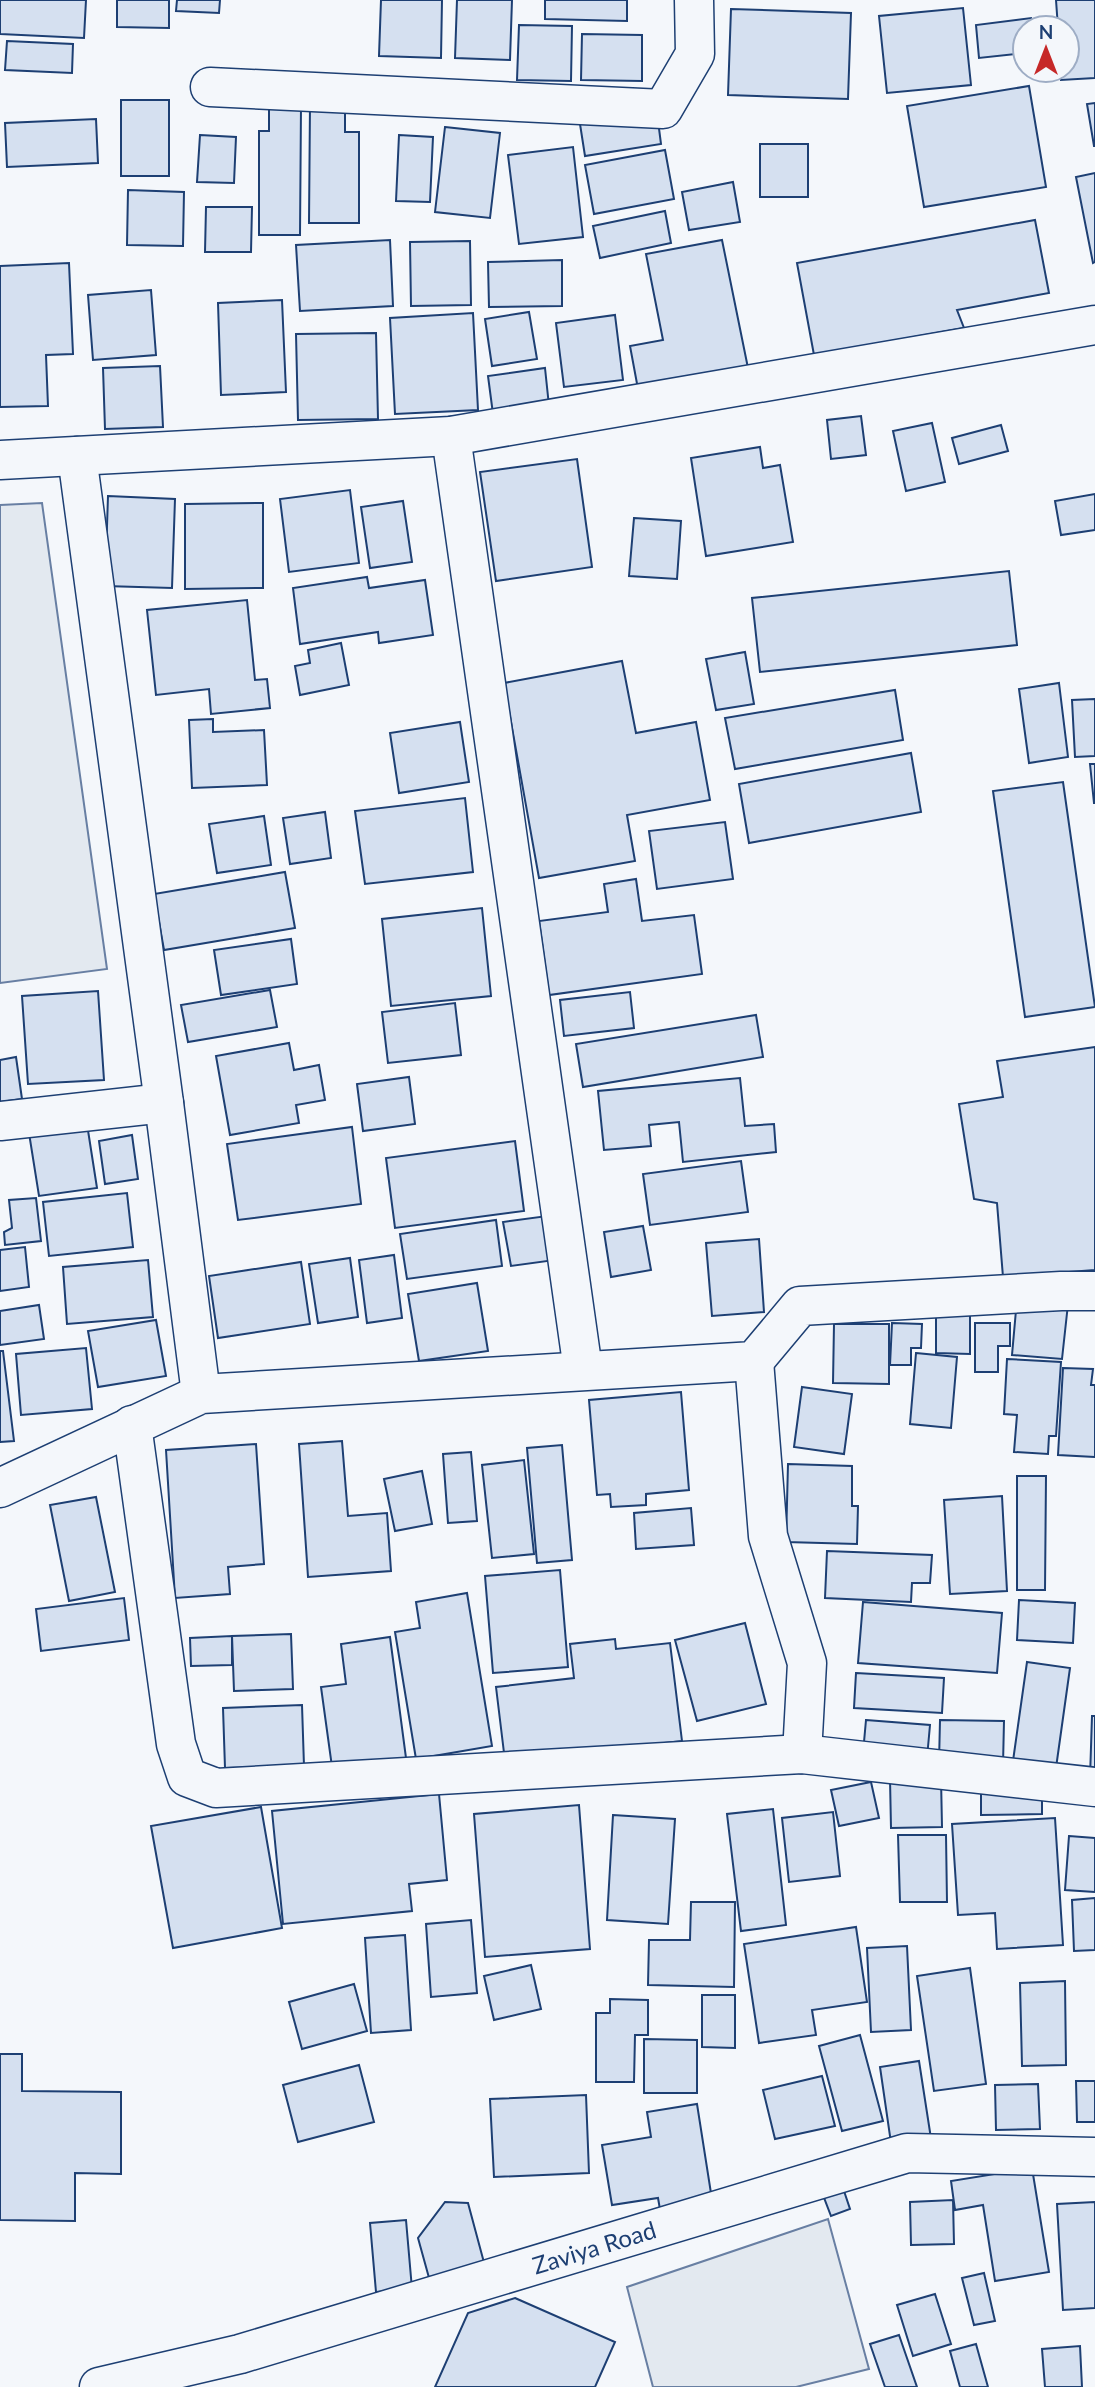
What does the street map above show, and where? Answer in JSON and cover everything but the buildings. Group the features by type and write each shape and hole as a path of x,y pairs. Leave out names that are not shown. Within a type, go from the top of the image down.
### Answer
{"street":[{"path":"210,87 663,109 695,54 694,0"},
{"path":"0,460 451,436 1095,325"},
{"path":"451,436 583,1370"},
{"path":"77,456 201,1394"},
{"path":"0,1121 164,1102"},
{"path":"802,1754 807,1663 768,1536 754,1361 800,1306 1095,1291"},
{"path":"0,1488 201,1394 754,1361"},
{"path":"132,1425 176,1744 187,1776 216,1788 802,1754 1095,1787"},
{"name":"Zaviya Road","path":"99,2387 240,2354 907,2153 1095,2157"}],"shaded area":[{"path":"42,503 107,969 0,983 0,505"},
{"path":"828,2219 869,2369 796,2387 653,2387 627,2287"}]}
